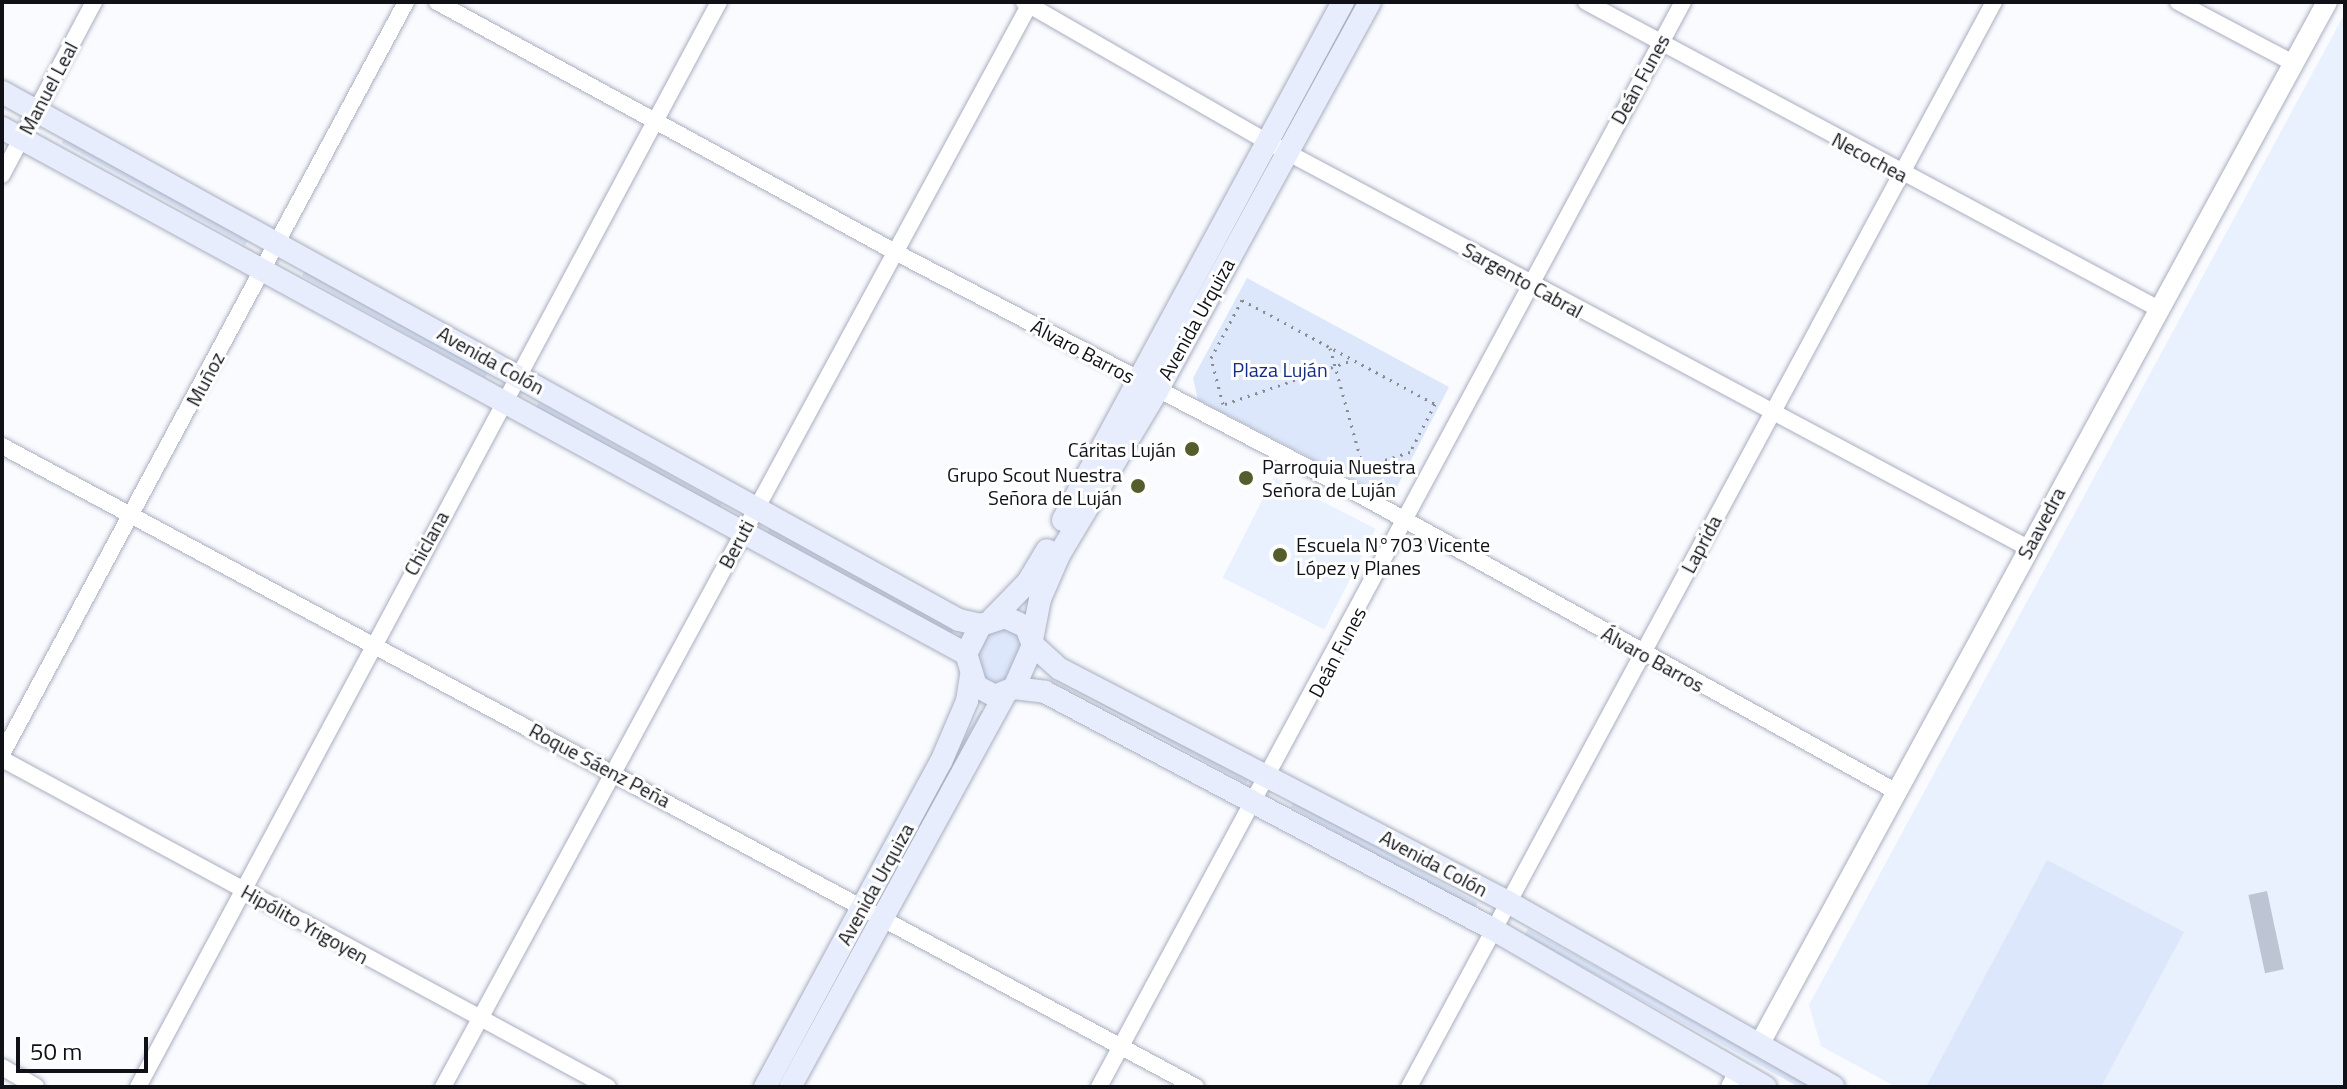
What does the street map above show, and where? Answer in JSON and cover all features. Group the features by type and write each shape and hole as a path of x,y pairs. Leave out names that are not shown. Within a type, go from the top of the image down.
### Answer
{"main road":[{"name":"Avenida Urquiza","path":"1032,642 1040,599 1059,555 1148,385 1266,141 1343,2"},
{"name":"Avenida Urquiza","path":"987,621 1038,568 1287,152 1370,2"},
{"name":"Avenida Colón","path":"2,92 959,620 987,621"},
{"name":"Avenida Colón","path":"12,133 263,273 505,401 968,665"},
{"path":"987,621 1018,621 1032,642 1010,690 984,693 968,665 987,621"},
{"name":"Avenida Colón","path":"1032,642 1060,669 1271,775 1508,902 1833,1087"},
{"name":"Avenida Urquiza","path":"765,1087 941,762 967,701 968,665"},
{"name":"Avenida Colón","path":"1010,690 1045,692 1491,928 1733,1079 1765,1087"},
{"name":"Avenida Urquiza","path":"790,1087 1010,690"}],"street":[{"name":"Manuel Leal","path":"2,175 12,133 36,110 94,2"},
{"name":"Muñoz","path":"2,757 406,2"},
{"name":"Álvaro Barros","path":"437,2 897,253 1351,490 1897,792"},
{"name":"Chiclana","path":"138,1087 371,643 719,2"},
{"name":"Necochea","path":"1586,2 1903,175 2157,308"},
{"name":"Deán Funes","path":"1099,1087 1271,775 1529,284 1683,2"},
{"name":"Laprida","path":"1409,1087 1491,928 1643,654 1769,414 1903,175 1994,2"},
{"path":"2178,2 2293,63"},
{"name":"Saavedra","path":"1759,1045 2157,308 2327,2"},
{"name":"Sargento Cabral","path":"1028,3 1266,141 1769,414 2028,548"},
{"name":"Beruti","path":"443,1087 897,253 1028,3"},
{"name":"Roque Sáenz Peña","path":"2,446 130,518 613,771 861,909 1196,1087"},
{"name":"Hipólito Yrigoyen","path":"2,757 478,1019 608,1087"},
{"path":"2,1067 36,1087"}],"path":[{"path":"1223,405 1211,358 1242,300 1435,404 1410,452 1363,467"},
{"path":"1330,348 1363,467 1351,490"},
{"path":"1214,420 1223,405 1353,360"}],"shaded area":[{"path":"2345,13 2345,1087 1896,1087 1821,1046 1809,1005"},
{"path":"1274,477 1376,529 1324,629 1223,578"}],"green space":[{"path":"65,137 249,239 245,245 62,143"},
{"path":"305,270 489,372 485,378 302,276"},
{"name":"Plaza Luján","path":"1247,278 1449,387 1396,489 1381,494 1198,400 1193,378"},
{"path":"539,402 722,503 718,509 536,408"},
{"path":"770,527 954,629 950,635 767,533"},
{"path":"1003,626 1018,632 1023,647 1006,680 990,683 979,677 975,656 987,635"},
{"path":"1062,683 1249,779 1246,784"},
{"path":"981,710 986,713 878,893 873,890"},
{"path":"1294,801 1478,903 1474,909 1291,807"},
{"path":"2047,860 2184,932 2101,1087 1926,1087"},
{"path":"1528,929 1813,1087 1799,1087 1525,935"}],"building":[{"path":"2267,891 2284,969 2265,973 2248,895"}],"place":[{"name":"Cáritas Luján","path":"1192,449"},
{"name":"Parroquia Nuestra Señora de Luján","path":"1246,478"},
{"name":"Grupo Scout Nuestra Señora de Luján","path":"1138,486"},
{"name":"Escuela N°703 Vicente López y Planes","path":"1280,555"}]}
